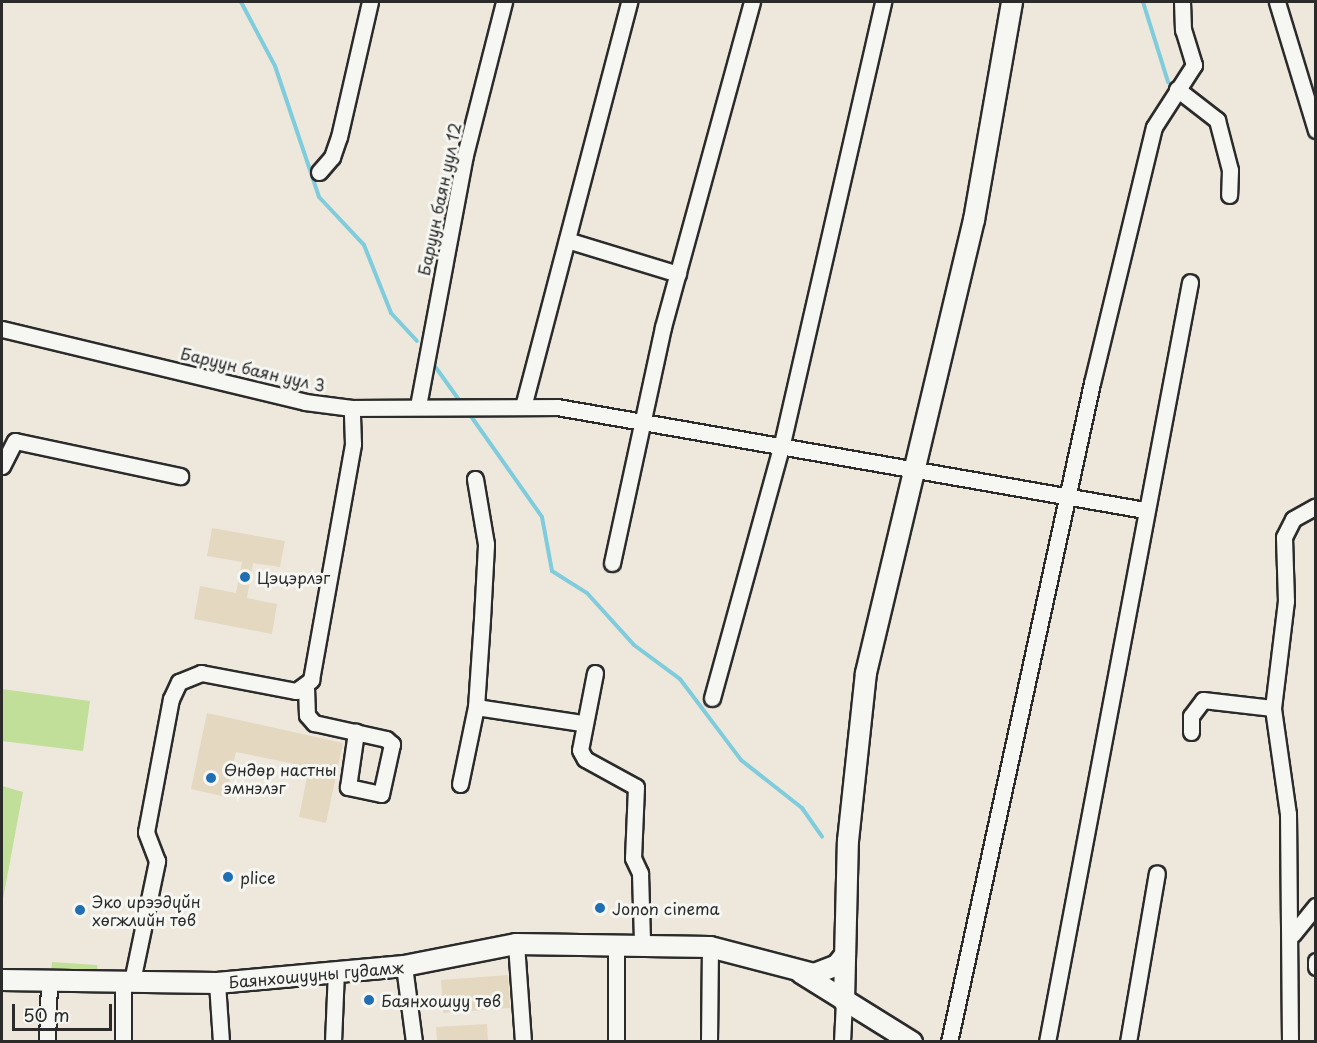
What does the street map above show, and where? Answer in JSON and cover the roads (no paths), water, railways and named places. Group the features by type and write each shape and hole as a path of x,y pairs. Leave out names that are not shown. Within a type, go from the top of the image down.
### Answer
{"street":[{"path":"319,172 332,157 339,136 370,2"},
{"name":"Баруун баян уул 12","path":"418,406 465,155 504,2"},
{"path":"524,403 628,2"},
{"path":"612,563 678,274 752,2"},
{"path":"712,698 781,448 883,2"},
{"path":"842,1041 848,841 866,674 977,205 1012,2"},
{"path":"949,1041 1070,493 1154,127 1194,65 1183,30 1182,2"},
{"path":"1277,2 1316,130"},
{"path":"1177,89 1217,120 1230,170 1229,195"},
{"path":"567,240 678,274"},
{"path":"1047,1041 1144,510 1190,282"},
{"name":"Баруун баян уул 3","path":"2,329 305,402 352,408 524,403 644,422 914,473 1070,493 1109,507 1144,510"},
{"path":"352,408 353,444 306,687 307,715 314,723 356,732"},
{"path":"2,466 15,441 180,476"},
{"path":"460,784 476,707 486,544 476,479"},
{"path":"1290,1041 1293,934 1288,814 1273,708 1286,601 1284,537 1293,519 1316,507"},
{"path":"123,1041 128,982 157,861 146,832 160,735 179,682 201,673 296,692 306,687"},
{"path":"595,673 579,739 585,759 636,787 633,858 639,873 642,942"},
{"path":"1191,732 1191,716 1203,700 1273,708"},
{"path":"476,707 582,723"},
{"path":"1128,1041 1157,873"},
{"path":"1293,934 1316,906"},
{"name":"Баянхошууны гудамж","path":"2,980 49,983 217,983 404,966 516,944 642,942 710,947 801,973"},
{"path":"516,944 523,1041"},
{"path":"616,944 616,1041"},
{"path":"709,1041 710,947"},
{"path":"801,973 826,972 845,954"},
{"path":"1316,961 1316,967"},
{"path":"404,966 414,1041"},
{"path":"333,1041 336,971"},
{"path":"801,973 912,1041"},
{"path":"47,1041 49,983"},
{"path":"217,983 220,1041"}],"waterway":[{"path":"241,2 275,66 319,197 364,245 391,313 417,341"},
{"path":"1143,2 1168,82"},
{"path":"434,365 462,404"},
{"path":"468,412 542,517 552,571 587,593 634,645 680,679 741,760 802,808 822,837"}],"place":[{"name":"Цэцэрлэг","path":"245,577"},
{"name":"Өндөр настны эмнэлэг","path":"211,778"},
{"name":"plice","path":"228,877"},
{"name":"Jonon cinema","path":"600,908"},
{"name":"Эко ирээдүйн хөгжлийн төв","path":"80,910"},
{"name":"Баянхошуу төв","path":"369,1000"}]}
